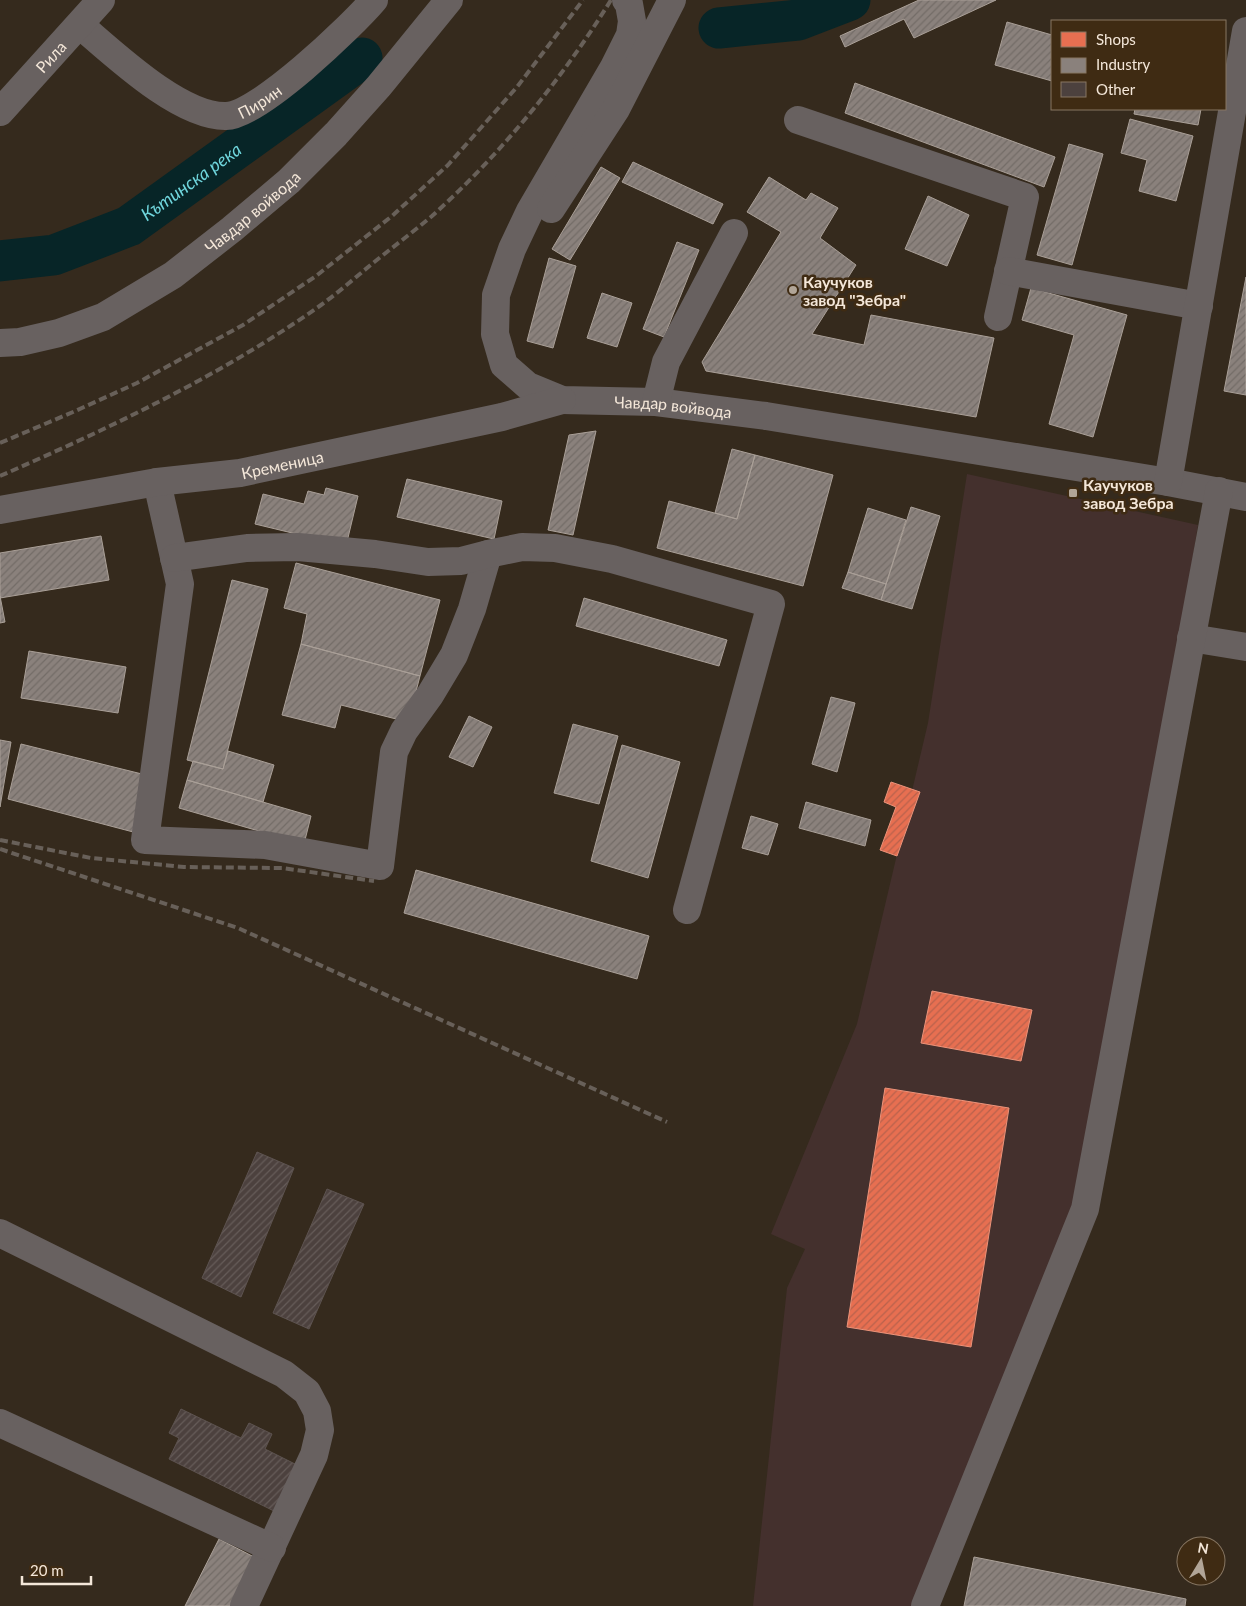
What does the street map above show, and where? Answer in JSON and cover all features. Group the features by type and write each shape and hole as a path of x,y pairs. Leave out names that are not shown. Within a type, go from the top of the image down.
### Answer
{"street":[{"name":"Рила","path":"0,112 101,0"},
{"name":"Пирин","path":"80,25 124,63 170,97 203,113 227,116 250,109 303,68 358,18 374,0"},
{"name":"Чавдар войвода","path":"0,343 20,342 59,333 104,317 173,275 289,181 336,134 379,86 449,0"},
{"name":"Чавдар войвода","path":"626,0 629,4 632,21 630,35 614,67 530,211 512,249 496,295 495,334 504,365 528,386 562,400 656,402 766,416 1168,482 1246,497"},
{"path":"496,295 616,109 672,0"},
{"path":"1168,482 1246,31"},
{"path":"798,120 1025,197 998,317"},
{"path":"656,402 666,362 734,233"},
{"path":"1008,271 1199,306"},
{"name":"Кременица","path":"0,510 156,482 240,472 502,417 562,400"},
{"path":"156,482 180,584 145,840 265,845 380,866 394,752 404,732 430,695 454,655 472,609 488,554"},
{"path":"926,1606 1085,1209 1219,491"},
{"path":"174,558 247,548 298,547 375,554 428,562 461,561 522,548 555,548 612,559 772,604 687,910"},
{"path":"1192,638 1246,648"},
{"path":"0,1233 284,1374 307,1392 317,1411 320,1430 314,1455 244,1606"},
{"path":"0,1422 272,1548"}],"shaded area":[{"path":"967,474 1198,525 1087,1212 920,1606 753,1606 787,1288 805,1249 771,1234 857,1024 928,723"}],"building: Shops":[{"path":"891,782 920,792 897,856 880,850 896,807 884,802"},
{"path":"932,991 1032,1010 1021,1061 921,1043"},
{"path":"885,1088 1009,1108 971,1347 847,1327"}],"building: Industry":[{"path":"919,0 996,0 914,38 904,19 845,47 840,36"},
{"path":"1007,22 1051,35 1051,81 995,65"},
{"path":"855,83 1055,157 1044,187 845,113"},
{"path":"1135,110 1201,110 1198,125 1134,114"},
{"path":"1130,119 1193,136 1176,201 1139,191 1147,160 1121,153"},
{"path":"1069,144 1103,154 1072,265 1037,255"},
{"path":"633,162 723,204 713,224 622,182"},
{"path":"601,167 620,178 570,260 552,249"},
{"name":"Каучуков завод \"Зебра\"","path":"769,177 806,200 811,193 838,208 820,238 856,265 812,334 864,345 871,315 994,338 976,417 706,371 702,362 781,232 747,212"},
{"path":"928,196 969,215 947,266 905,249"},
{"path":"677,242 699,250 664,337 643,329"},
{"path":"549,258 576,266 553,348 527,341"},
{"path":"1246,277 1246,395 1224,391"},
{"path":"1031,288 1127,315 1093,437 1049,424 1074,335 1022,320"},
{"path":"602,293 632,303 617,347 587,338"},
{"path":"596,431 573,535 548,530 569,435"},
{"path":"732,449 755,455 737,519 715,513"},
{"path":"755,455 833,475 803,586 657,548 669,501 737,519"},
{"path":"407,479 502,501 494,539 397,517"},
{"path":"326,488 358,496 346,546 255,524 263,494 304,504 308,491 324,495"},
{"path":"911,507 940,516 912,609 881,600"},
{"path":"868,508 906,520 886,584 848,572"},
{"path":"101,536 109,580 0,598 0,553"},
{"path":"296,563 440,600 420,676 301,644 307,614 284,608"},
{"path":"848,572 886,584 881,600 842,588"},
{"path":"232,580 268,589 223,769 187,760"},
{"path":"0,596 5,622 0,623"},
{"path":"584,598 727,640 719,666 576,626"},
{"path":"301,644 420,676 408,722 341,705 335,728 282,715"},
{"path":"29,651 126,667 118,713 21,698"},
{"path":"831,697 855,703 837,772 812,764"},
{"path":"469,716 492,727 473,767 449,757"},
{"path":"573,724 618,736 599,804 554,793"},
{"path":"0,740 11,742 0,807"},
{"path":"21,744 150,776 137,833 8,799"},
{"path":"622,745 680,762 648,878 591,861"},
{"path":"228,751 274,765 263,802 187,780 193,761 223,769"},
{"path":"187,780 311,816 304,844 179,808"},
{"path":"806,802 871,820 865,846 799,828"},
{"path":"751,816 778,824 768,855 742,848"},
{"path":"416,870 649,936 637,979 404,913"},
{"path":"219,1539 256,1558 232,1606 185,1606"},
{"path":"974,1557 1186,1599 1185,1606 964,1606"}],"building: Other":[{"path":"257,1152 294,1168 241,1297 202,1278"},
{"path":"327,1189 364,1204 309,1329 273,1313"},
{"path":"181,1409 241,1438 249,1423 272,1434 265,1449 305,1469 282,1515 169,1459 179,1438 169,1433"}],"waterway":[{"name":"Кътинска река","path":"719,28 798,20 850,0"},
{"name":"Кътинска река","path":"0,261 54,255 129,226 362,58"}],"railway":[{"path":"0,443 137,383 243,325 316,276 392,216 448,165 517,87 583,0"},
{"path":"0,476 83,439 165,399 245,354 334,295 432,216 482,167 551,87 611,0"},
{"path":"0,840 91,858 184,867 282,868 374,881"},
{"path":"0,849 238,928 667,1122"}],"place":[{"name":"Каучуков завод \"Зебра\"","path":"793,290"},
{"name":"Каучуков завод Зебра","path":"1073,493"}]}
